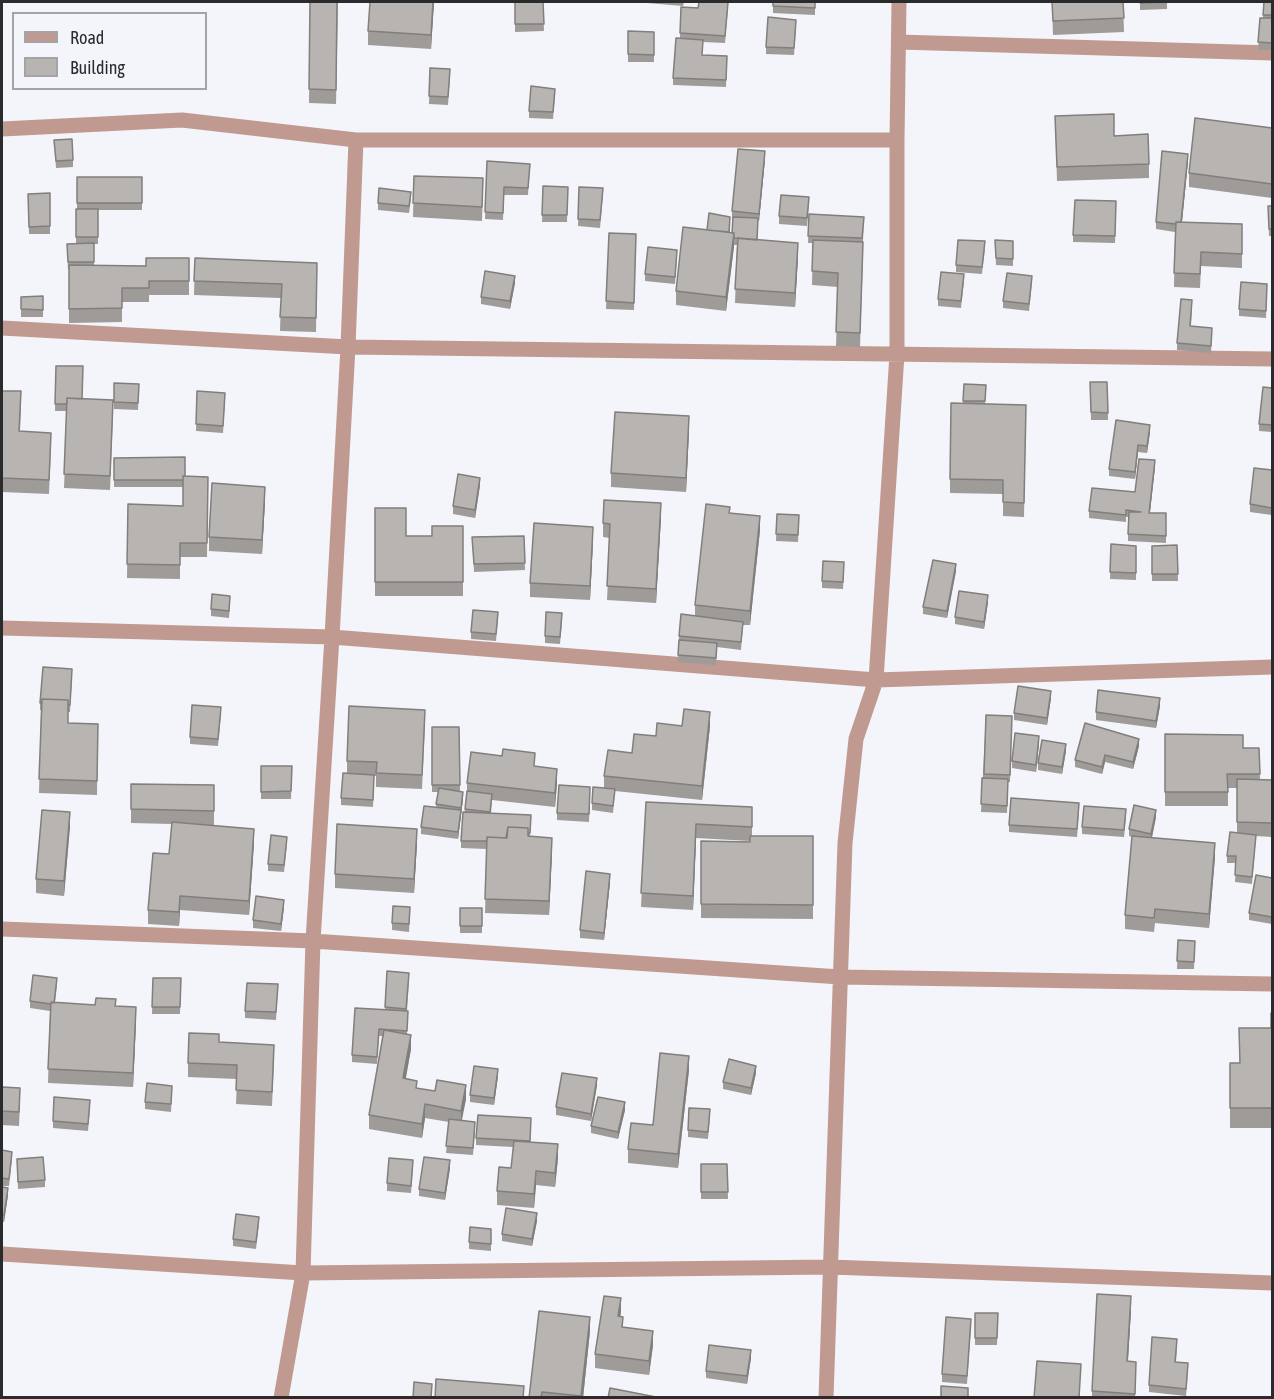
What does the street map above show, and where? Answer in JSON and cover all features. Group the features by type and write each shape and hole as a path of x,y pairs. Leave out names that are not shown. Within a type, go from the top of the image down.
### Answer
{"street":[{"path":"826,1398 844,843 856,739 876,680 897,354 899,2"},
{"path":"899,42 1272,53"},
{"path":"2,129 182,120 356,140 897,140"},
{"path":"281,1398 303,1273 313,941 348,347 356,140"},
{"path":"2,328 348,347 1272,359"},
{"path":"2,628 332,637 876,680 1272,667"},
{"path":"2,930 313,941 840,977 1272,984"},
{"path":"2,1254 303,1273 830,1268 1272,1283"}],"building":[{"path":"310,2 337,2 336,90 309,89"},
{"path":"370,2 433,2 431,35 368,31"},
{"path":"515,2 543,2 544,24 515,24"},
{"path":"699,2 728,2 725,36 680,33 681,7 698,8"},
{"path":"773,2 815,2 815,8 773,6"},
{"path":"1052,2 1123,2 1124,18 1053,21"},
{"path":"1264,2 1272,2 1272,15 1263,15"},
{"path":"768,17 796,20 794,48 766,47"},
{"path":"1260,18 1272,18 1272,43 1258,42"},
{"path":"628,31 654,32 654,55 628,54"},
{"path":"676,38 703,40 702,55 727,56 726,80 673,78"},
{"path":"430,68 450,69 448,97 429,96"},
{"path":"531,86 555,89 553,112 529,111"},
{"path":"1114,114 1114,136 1148,134 1149,164 1057,167 1055,116"},
{"path":"1195,118 1272,128 1272,184 1189,173"},
{"path":"72,139 73,160 56,161 54,140"},
{"path":"738,149 765,151 759,214 732,211"},
{"path":"1162,151 1188,154 1181,222 1176,222 1176,224 1156,222"},
{"path":"487,161 530,164 528,188 504,187 503,213 485,212"},
{"path":"414,176 483,178 482,207 413,203"},
{"path":"77,177 142,177 142,203 77,203"},
{"path":"543,186 568,187 567,215 542,215"},
{"path":"579,187 603,188 600,220 578,219"},
{"path":"379,188 411,192 409,206 378,203"},
{"path":"50,193 50,226 29,227 28,194"},
{"path":"781,195 809,197 807,218 779,216"},
{"path":"1075,200 1116,201 1115,236 1073,235"},
{"path":"1268,206 1272,206 1272,229 1269,229"},
{"path":"76,209 98,209 98,237 76,237"},
{"path":"709,213 730,217 729,232 707,230"},
{"path":"809,214 864,217 862,238 808,236"},
{"path":"733,217 758,218 757,240 734,238"},
{"path":"1176,222 1242,224 1242,254 1201,252 1200,274 1174,273"},
{"path":"683,227 734,233 726,297 676,291"},
{"path":"609,233 636,234 634,303 606,301"},
{"path":"738,238 798,243 795,293 735,289"},
{"path":"813,240 863,242 860,333 836,332 838,273 812,271"},
{"path":"958,240 985,241 982,267 956,265"},
{"path":"995,240 1013,241 1013,259 996,258"},
{"path":"94,243 94,262 68,262 67,244"},
{"path":"648,247 677,250 675,277 645,274"},
{"path":"146,258 189,258 189,281 149,281 149,288 122,288 122,308 69,309 69,265 146,266"},
{"path":"195,258 317,263 316,318 280,317 282,284 194,281"},
{"path":"485,271 515,276 510,301 481,297"},
{"path":"941,272 964,274 961,301 938,299"},
{"path":"1007,273 1032,276 1029,304 1003,301"},
{"path":"1241,282 1267,284 1266,311 1239,309"},
{"path":"43,296 43,310 21,309 21,297"},
{"path":"1181,299 1192,300 1190,326 1212,328 1211,346 1177,343"},
{"path":"56,366 83,366 82,399 67,398 67,404 55,404"},
{"path":"1090,382 1107,382 1108,413 1091,412"},
{"path":"114,383 139,384 138,403 114,402"},
{"path":"964,384 986,385 985,401 963,401"},
{"path":"1263,387 1272,388 1272,425 1259,424"},
{"path":"2,391 21,391 19,431 51,433 49,480 2,478"},
{"path":"197,391 225,393 223,426 196,424"},
{"path":"67,398 113,400 110,476 64,474"},
{"path":"951,403 1026,405 1024,503 1003,502 1003,480 950,479"},
{"path":"615,412 689,416 686,478 611,473"},
{"path":"1116,420 1150,425 1147,446 1138,445 1135,472 1109,469"},
{"path":"185,457 183,480 114,480 114,458"},
{"path":"1139,459 1155,460 1149,513 1166,513 1166,536 1128,534 1129,512 1141,512 1126,510 1126,515 1089,511 1092,488 1135,492"},
{"path":"1254,468 1272,470 1272,508 1250,504"},
{"path":"458,474 480,478 475,510 453,506"},
{"path":"183,476 208,477 207,543 180,543 180,565 127,564 128,504 183,506"},
{"path":"212,483 265,487 262,540 209,537"},
{"path":"604,500 661,503 656,589 607,586 610,524 603,523"},
{"path":"706,504 730,507 729,513 760,516 750,611 695,605"},
{"path":"375,508 406,508 406,536 432,536 432,526 463,526 463,582 375,582"},
{"path":"777,514 799,515 798,535 776,534"},
{"path":"534,523 593,527 590,586 530,583"},
{"path":"524,536 525,563 474,564 472,537"},
{"path":"1111,544 1136,546 1136,573 1110,572"},
{"path":"1177,545 1178,574 1152,574 1152,546"},
{"path":"933,560 956,564 947,611 923,607"},
{"path":"823,561 844,562 843,582 822,581"},
{"path":"959,591 988,595 984,622 955,617"},
{"path":"212,594 230,596 229,611 211,609"},
{"path":"473,610 498,612 496,634 471,632"},
{"path":"546,612 562,613 560,637 545,636"},
{"path":"681,614 743,622 741,642 679,636"},
{"path":"679,640 717,643 716,658 678,655"},
{"path":"43,667 72,669 70,705 68,705 68,700 42,699 40,703"},
{"path":"1018,686 1051,691 1047,718 1014,713"},
{"path":"1098,690 1160,698 1156,721 1096,712"},
{"path":"42,699 68,700 68,723 98,724 97,781 39,779"},
{"path":"192,705 221,707 218,739 190,737"},
{"path":"349,706 425,710 422,775 376,773 377,762 347,761"},
{"path":"684,709 710,712 702,786 604,776 608,750 632,753 634,734 656,736 657,723 682,726"},
{"path":"986,715 1012,716 1010,775 984,774"},
{"path":"1085,723 1139,739 1133,762 1105,755 1102,767 1075,760"},
{"path":"432,727 459,727 460,785 432,785"},
{"path":"1015,733 1039,736 1036,765 1012,761"},
{"path":"1165,734 1243,735 1243,748 1259,748 1260,774 1227,774 1228,792 1165,792"},
{"path":"1042,740 1066,744 1062,767 1038,763"},
{"path":"503,749 535,753 534,766 557,769 555,793 467,783 471,752 502,756"},
{"path":"261,766 292,766 291,791 261,792"},
{"path":"343,773 374,775 373,800 341,798"},
{"path":"982,778 1008,779 1007,806 981,804"},
{"path":"1237,779 1272,780 1272,823 1237,822"},
{"path":"131,784 214,785 214,811 131,809"},
{"path":"559,785 590,787 589,814 557,813"},
{"path":"593,787 615,789 613,806 592,803"},
{"path":"439,788 463,792 461,808 436,804"},
{"path":"467,791 492,794 490,812 465,809"},
{"path":"1011,798 1079,803 1077,829 1009,825"},
{"path":"646,802 752,807 752,827 696,824 693,896 641,893"},
{"path":"1134,805 1156,810 1151,834 1129,829"},
{"path":"424,806 461,810 458,832 421,827"},
{"path":"1084,806 1126,809 1124,830 1082,827"},
{"path":"42,810 70,812 64,881 36,879"},
{"path":"463,812 531,815 530,833 528,833 528,828 508,827 506,838 487,837 487,841 461,841"},
{"path":"172,822 254,829 249,901 180,896 179,912 148,910 153,853 169,854"},
{"path":"337,824 417,829 414,879 335,874"},
{"path":"508,827 528,828 528,836 552,838 549,901 485,899 487,837 507,838"},
{"path":"1230,832 1256,835 1252,877 1235,875 1236,856 1227,856"},
{"path":"271,835 287,837 284,865 268,864"},
{"path":"750,836 813,836 813,905 701,904 701,841 750,842"},
{"path":"1132,836 1215,843 1209,914 1155,909 1154,918 1125,915"},
{"path":"586,871 610,874 604,933 580,930"},
{"path":"1256,875 1272,878 1272,917 1249,913"},
{"path":"256,896 284,900 281,924 253,920"},
{"path":"393,906 410,907 409,924 392,923"},
{"path":"460,908 482,908 482,926 460,926"},
{"path":"1178,940 1195,941 1194,962 1177,961"},
{"path":"387,971 409,973 406,1009 385,1007"},
{"path":"33,975 57,978 54,1003 30,1001"},
{"path":"153,978 181,978 180,1007 152,1007"},
{"path":"247,983 278,984 276,1012 245,1011"},
{"path":"96,998 116,999 115,1006 136,1007 133,1073 48,1069 51,1002 95,1005"},
{"path":"355,1008 408,1011 407,1031 379,1029 377,1057 352,1055"},
{"path":"1271,1013 1272,1108 1230,1108 1230,1063 1240,1063 1239,1028 1271,1028"},
{"path":"384,1030 411,1035 403,1078 417,1081 416,1088 435,1091 437,1080 466,1085 461,1111 425,1104 422,1124 369,1115"},
{"path":"189,1033 219,1034 219,1042 274,1045 272,1092 236,1090 237,1065 188,1063"},
{"path":"660,1053 689,1056 678,1154 628,1149 631,1123 653,1125"},
{"path":"729,1059 756,1066 751,1088 723,1082"},
{"path":"474,1066 498,1069 494,1098 470,1095"},
{"path":"562,1073 597,1078 591,1114 556,1107"},
{"path":"147,1083 172,1086 171,1104 145,1102"},
{"path":"2,1087 20,1088 19,1112 2,1111"},
{"path":"54,1097 90,1100 88,1124 53,1121"},
{"path":"598,1097 625,1102 618,1132 591,1126"},
{"path":"689,1108 710,1109 708,1132 688,1130"},
{"path":"478,1115 531,1118 530,1141 476,1138"},
{"path":"449,1119 475,1122 473,1148 446,1146"},
{"path":"514,1141 558,1144 555,1173 536,1171 534,1194 497,1191 499,1167 511,1168"},
{"path":"2,1150 12,1152 9,1179 2,1178"},
{"path":"43,1157 45,1180 18,1182 17,1159"},
{"path":"424,1157 450,1160 445,1193 419,1189"},
{"path":"389,1158 413,1160 411,1186 387,1183"},
{"path":"701,1164 727,1164 728,1192 701,1192"},
{"path":"2,1187 8,1188 4,1215 2,1215"},
{"path":"506,1208 537,1213 532,1239 502,1234"},
{"path":"236,1214 259,1217 256,1242 233,1239"},
{"path":"470,1227 491,1229 491,1244 469,1242"},
{"path":"1097,1294 1131,1296 1127,1361 1136,1362 1135,1394 1092,1391"},
{"path":"604,1296 621,1298 618,1316 623,1317 622,1327 653,1331 649,1361 595,1354"},
{"path":"539,1311 590,1317 581,1396 542,1392 541,1398 529,1398"},
{"path":"975,1313 998,1313 997,1338 975,1338"},
{"path":"946,1317 971,1319 967,1376 942,1374"},
{"path":"1152,1337 1177,1339 1175,1362 1188,1363 1186,1389 1149,1385"},
{"path":"709,1345 751,1350 747,1376 706,1371"},
{"path":"1037,1361 1081,1364 1079,1398 1034,1398"},
{"path":"436,1379 524,1386 523,1398 435,1398"},
{"path":"414,1382 432,1384 431,1398 413,1398"},
{"path":"941,1386 968,1388 968,1398 941,1398"},
{"path":"610,1388 661,1398 608,1398"}]}
